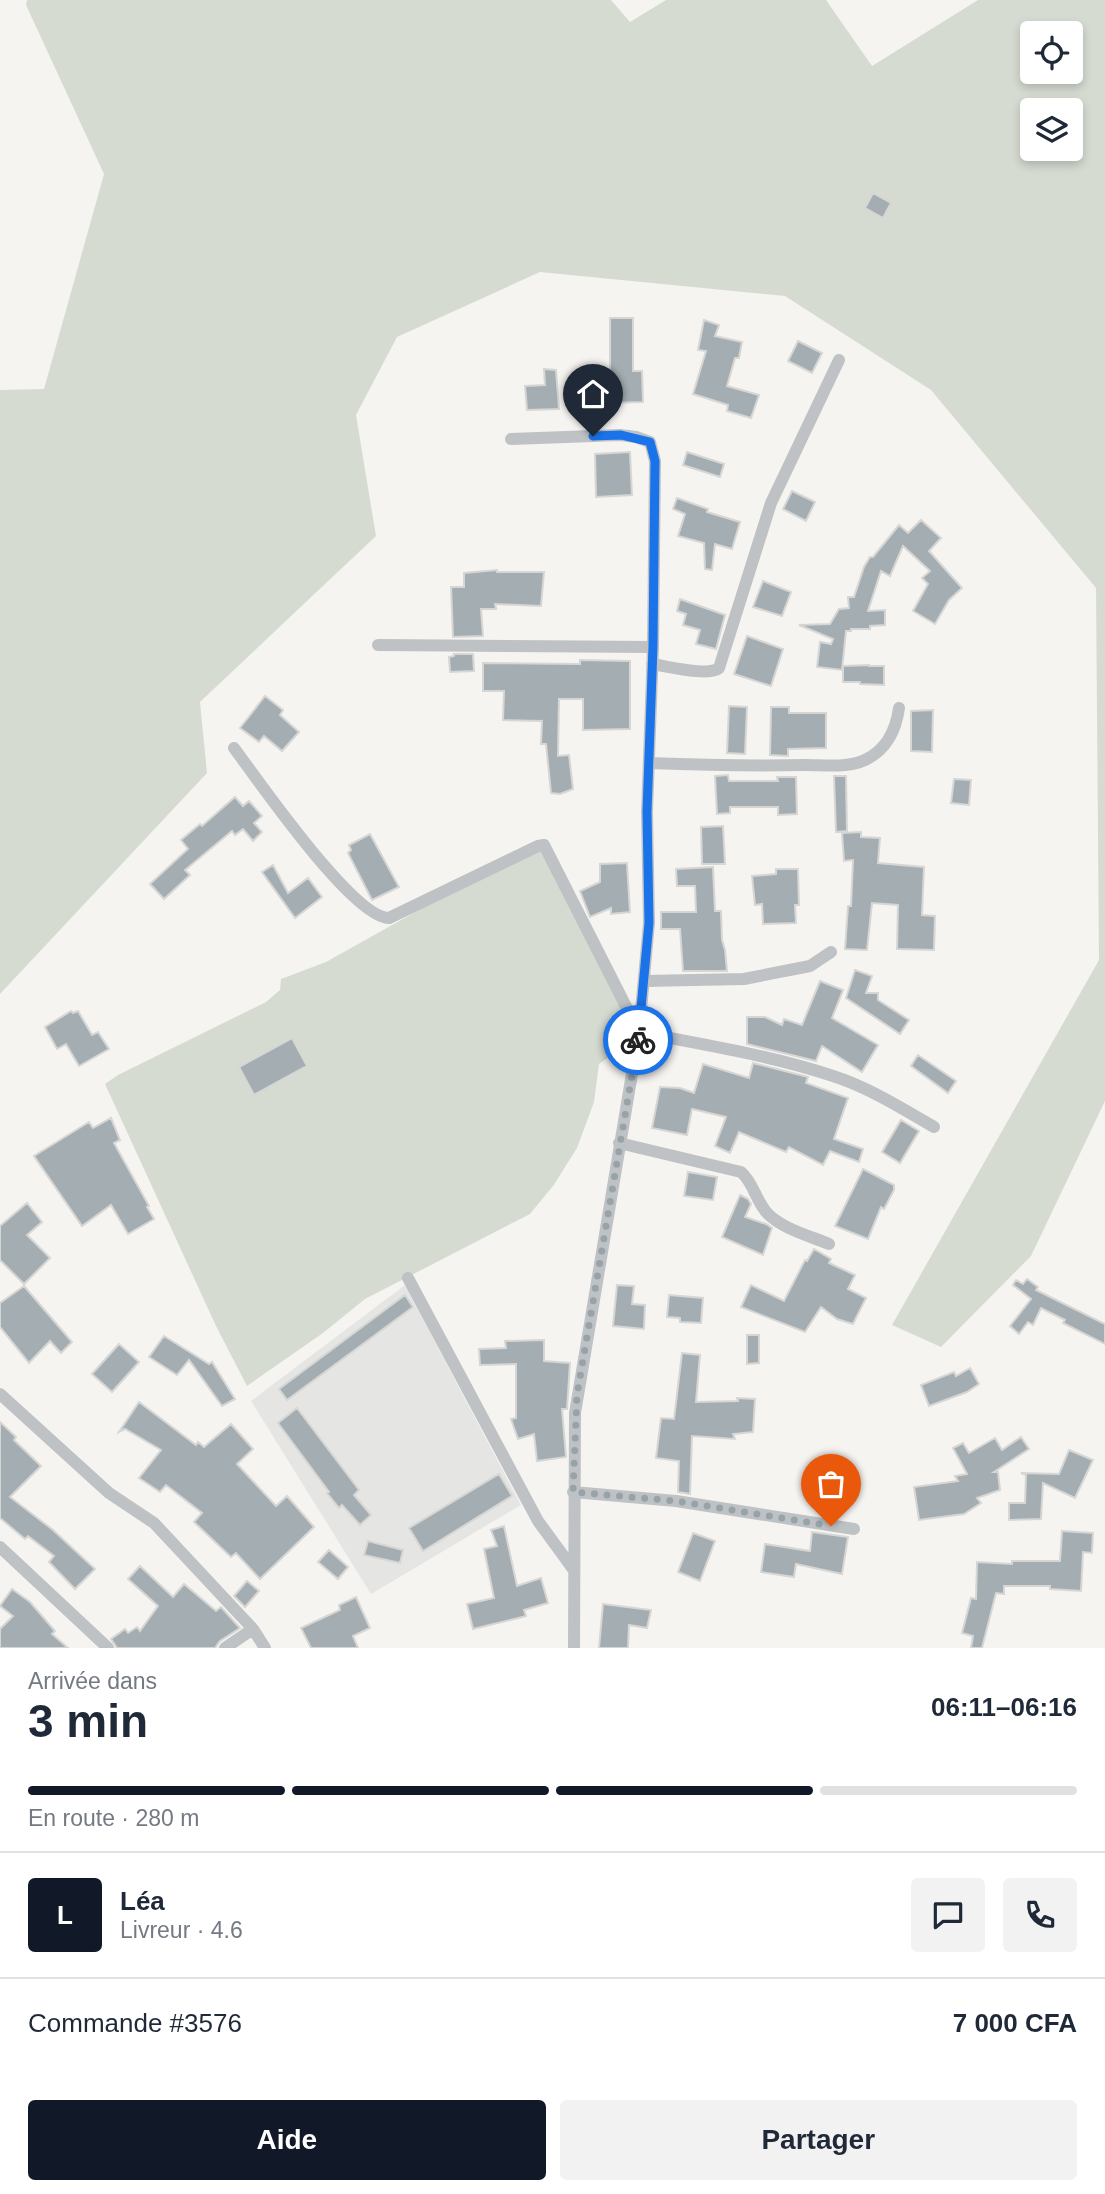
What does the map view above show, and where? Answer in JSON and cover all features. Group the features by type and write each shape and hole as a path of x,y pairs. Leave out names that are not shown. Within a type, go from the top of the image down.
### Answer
{"street":[{"path":"652,664 705,672 715,672 719,668 771,503 839,360"},
{"path":"511,439 621,435 650,442 655,461 649,923 639,1032 577,1395 573,1492 574,1648"},
{"path":"378,645 653,646"},
{"path":"649,763 734,766 859,763 879,751 890,739 899,708"},
{"path":"234,748 334,879 382,918 389,918 538,845 545,846 639,1032"},
{"path":"645,981 744,979 810,966 831,951"},
{"path":"639,1032 763,1056 836,1077 934,1127"},
{"path":"619,1143 741,1172 748,1178 768,1215 782,1224 829,1244"},
{"path":"408,1278 538,1521 573,1570"},
{"path":"0,1394 109,1493 154,1523 253,1629 265,1648"},
{"path":"573,1492 676,1501 853,1529"},
{"path":"0,1547 108,1648"},
{"path":"225,1648 253,1629"}],"shaded area":[{"path":"27,0 611,0 630,22 666,0 826,0 872,66 978,0 1105,0 1105,1101 1031,1256 941,1347 892,1325 1099,960 1096,588 931,390 785,296 540,272 397,337 356,415 376,536 200,702 207,773 0,994 0,390 44,389 104,174 26,5"},
{"path":"550,845 637,1037 599,1064 594,1102 577,1148 553,1186 530,1214 365,1299 323,1333 247,1386 216,1326 105,1084 118,1075 266,1002 280,990 281,979 326,962 469,882"},
{"path":"405,1285 521,1505 371,1594 251,1401"}],"building":[{"path":"873,193 891,203 883,218 865,208"},
{"path":"610,318 633,318 633,371 642,371 643,402 607,403 605,372 610,372"},
{"path":"704,320 719,325 715,336 742,342 739,358 735,358 727,386 759,395 751,418 727,411 728,405 693,394 706,351 698,350"},
{"path":"798,341 822,353 812,373 788,361"},
{"path":"544,369 556,370 559,409 527,410 525,386 545,385"},
{"path":"630,452 632,495 596,497 595,454"},
{"path":"687,452 724,464 720,477 683,465"},
{"path":"792,491 815,502 806,521 783,509"},
{"path":"677,498 708,509 707,512 740,522 732,549 715,544 712,570 705,569 704,543 678,536 685,514 673,509"},
{"path":"921,520 941,538 929,551 962,588 949,600 935,624 913,611 928,584 922,578 930,571 903,546 890,576 881,571 868,611 885,610 885,625 846,631 842,670 817,667 820,642 831,644 833,639 799,625 830,624 839,609 849,608 848,597 854,597 870,557 873,557 899,525 908,533"},
{"path":"497,570 544,572 541,606 495,604 496,609 481,609 483,636 453,637 451,587 464,587 464,573"},
{"path":"763,581 791,592 782,616 753,607"},
{"path":"680,599 725,615 716,649 696,644 700,630 683,625 686,614 677,611"},
{"path":"747,636 783,649 771,686 734,674"},
{"path":"454,654 473,654 474,671 450,672 449,657"},
{"path":"580,660 630,661 630,729 583,730 583,699 559,699 558,756 569,755 573,789 560,794 551,793 546,744 541,744 542,721 503,720 504,691 483,691 483,663 580,664"},
{"path":"843,666 884,666 884,685 843,682"},
{"path":"265,696 283,710 280,715 299,732 282,751 264,736 259,742 240,728"},
{"path":"729,706 747,707 745,754 727,753"},
{"path":"771,707 789,707 789,713 826,713 826,748 788,749 788,756 770,755"},
{"path":"933,710 932,752 911,751 911,711"},
{"path":"728,775 729,781 778,781 777,777 796,777 797,814 778,815 778,807 730,807 730,813 717,814 715,776"},
{"path":"834,776 846,776 847,831 836,832"},
{"path":"954,779 971,780 969,805 951,803"},
{"path":"235,797 243,806 249,801 262,816 254,823 262,832 253,841 243,829 235,835 232,831 185,870 190,875 164,899 150,884 188,849 181,840 200,824 202,826"},
{"path":"723,826 725,864 702,864 701,827"},
{"path":"861,832 861,837 880,838 878,863 924,867 922,915 935,916 934,950 897,949 898,905 872,903 867,950 845,949 848,906 851,906 853,860 844,861 842,833"},
{"path":"370,834 399,887 372,900 348,853 351,850 349,845"},
{"path":"627,863 630,912 611,914 611,908 590,917 580,891 600,882 600,864"},
{"path":"273,865 288,893 308,878 322,897 295,918 262,872"},
{"path":"713,867 715,911 721,911 727,971 683,971 680,929 661,929 661,912 696,912 695,886 677,886 676,869"},
{"path":"776,869 798,869 799,905 795,905 796,923 763,924 762,904 755,905 752,876 776,874"},
{"path":"855,970 872,976 866,993 878,993 878,1000 909,1020 900,1034 846,998"},
{"path":"820,981 843,990 832,1018 878,1045 862,1072 822,1046 816,1061 747,1044 747,1017 765,1017 782,1025 784,1019 802,1025"},
{"path":"71,1011 78,1011 92,1035 98,1032 109,1049 79,1066 66,1044 57,1049 45,1027"},
{"path":"292,1038 307,1066 254,1095 239,1067"},
{"path":"918,1055 956,1081 948,1093 911,1066"},
{"path":"753,1063 808,1077 806,1083 848,1098 834,1139 863,1149 859,1162 830,1151 823,1165 789,1147 786,1152 739,1132 730,1153 715,1146 726,1117 692,1109 687,1135 652,1128 660,1087 680,1088 694,1093 703,1064 749,1078"},
{"path":"111,1118 120,1140 114,1143 154,1219 128,1234 111,1205 82,1226 34,1156 89,1122 93,1128"},
{"path":"901,1120 919,1131 900,1163 882,1152"},
{"path":"863,1169 894,1185 884,1209 881,1207 868,1239 835,1226"},
{"path":"688,1172 717,1177 713,1200 684,1196"},
{"path":"740,1195 751,1204 745,1217 772,1228 763,1255 722,1237"},
{"path":"27,1203 42,1222 27,1235 50,1258 24,1284 0,1260 0,1226"},
{"path":"814,1249 831,1259 829,1263 855,1275 848,1289 866,1298 853,1324 837,1319 821,1307 805,1332 741,1307 751,1285 784,1301 805,1260 807,1261"},
{"path":"1027,1279 1038,1287 1036,1290 1105,1324 1105,1344 1063,1323 1065,1320 1041,1308 1033,1325 1028,1322 1019,1334 1010,1326 1031,1299 1013,1285 1016,1280 1023,1284"},
{"path":"617,1285 634,1286 632,1304 645,1305 644,1329 613,1326"},
{"path":"24,1286 72,1342 61,1353 50,1341 29,1363 0,1327 0,1303"},
{"path":"405,1295 413,1307 287,1400 279,1389"},
{"path":"669,1295 703,1298 701,1323 680,1322 680,1318 667,1317"},
{"path":"747,1335 759,1335 759,1363 747,1364"},
{"path":"164,1336 209,1364 212,1362 235,1399 222,1406 189,1360 177,1375 149,1357"},
{"path":"544,1340 544,1361 570,1363 567,1409 562,1409 566,1457 537,1461 534,1434 518,1439 511,1419 516,1418 516,1364 480,1365 479,1349 506,1348 505,1341"},
{"path":"119,1344 139,1362 112,1392 92,1374"},
{"path":"682,1353 700,1355 696,1402 755,1399 753,1432 733,1434 735,1439 692,1436 690,1494 678,1492 679,1461 656,1458 661,1418 674,1419"},
{"path":"970,1368 979,1384 967,1392 929,1406 921,1385 954,1372 956,1376"},
{"path":"139,1402 196,1445 198,1442 204,1447 231,1424 253,1449 237,1464 276,1506 287,1496 314,1527 260,1579 236,1553 231,1557 194,1522 202,1513 166,1485 160,1492 139,1478 161,1450 125,1429 119,1432"},
{"path":"297,1408 359,1490 354,1495 371,1515 360,1525 342,1505 339,1508 278,1423"},
{"path":"0,1422 41,1466 10,1497 53,1530 95,1569 75,1589 49,1562 54,1556 28,1536 25,1539 0,1518"},
{"path":"1021,1437 1029,1449 994,1472 998,1472 1000,1490 977,1498 981,1503 964,1514 919,1520 914,1487 958,1481 955,1476 967,1474 953,1448 963,1443 969,1453 995,1438 1002,1450"},
{"path":"1069,1450 1093,1460 1075,1498 1043,1483 1041,1519 1009,1520 1009,1503 1025,1503 1026,1475 1021,1473 1059,1474"},
{"path":"499,1474 512,1496 423,1551 409,1528"},
{"path":"504,1526 517,1586 541,1578 548,1603 524,1610 526,1616 473,1629 467,1604 494,1598 484,1549 497,1546 491,1530"},
{"path":"1062,1531 1093,1533 1092,1553 1083,1552 1081,1591 1050,1589 1050,1586 1004,1586 1004,1594 996,1593 982,1648 971,1648 973,1636 962,1633 971,1598 976,1599 977,1562 1012,1564 1012,1561 1060,1561"},
{"path":"812,1532 848,1537 842,1574 796,1564 794,1577 761,1572 765,1544 810,1551"},
{"path":"693,1533 715,1541 700,1581 678,1572"},
{"path":"368,1541 403,1550 400,1563 364,1555"},
{"path":"329,1550 348,1567 338,1579 318,1562"},
{"path":"140,1566 173,1597 184,1584 216,1611 221,1607 240,1628 220,1641 215,1648 117,1648 111,1639 125,1629 128,1633 137,1627 140,1631 158,1606 128,1579"},
{"path":"247,1581 259,1591 245,1607 234,1596"},
{"path":"12,1589 30,1602 55,1631 52,1634 68,1648 0,1648 0,1629 13,1616 0,1606"},
{"path":"356,1597 370,1628 353,1636 358,1648 311,1648 301,1628 340,1610 339,1605"},
{"path":"603,1604 651,1610 647,1628 629,1625 628,1648 599,1648"}],"way so far":[{"path":"638,1040 577,1395 573,1492 722,1507 831,1526"}],"route":[{"path":"593,436 621,435 650,442 655,461 653,646 647,812 649,923 638,1040"}]}
